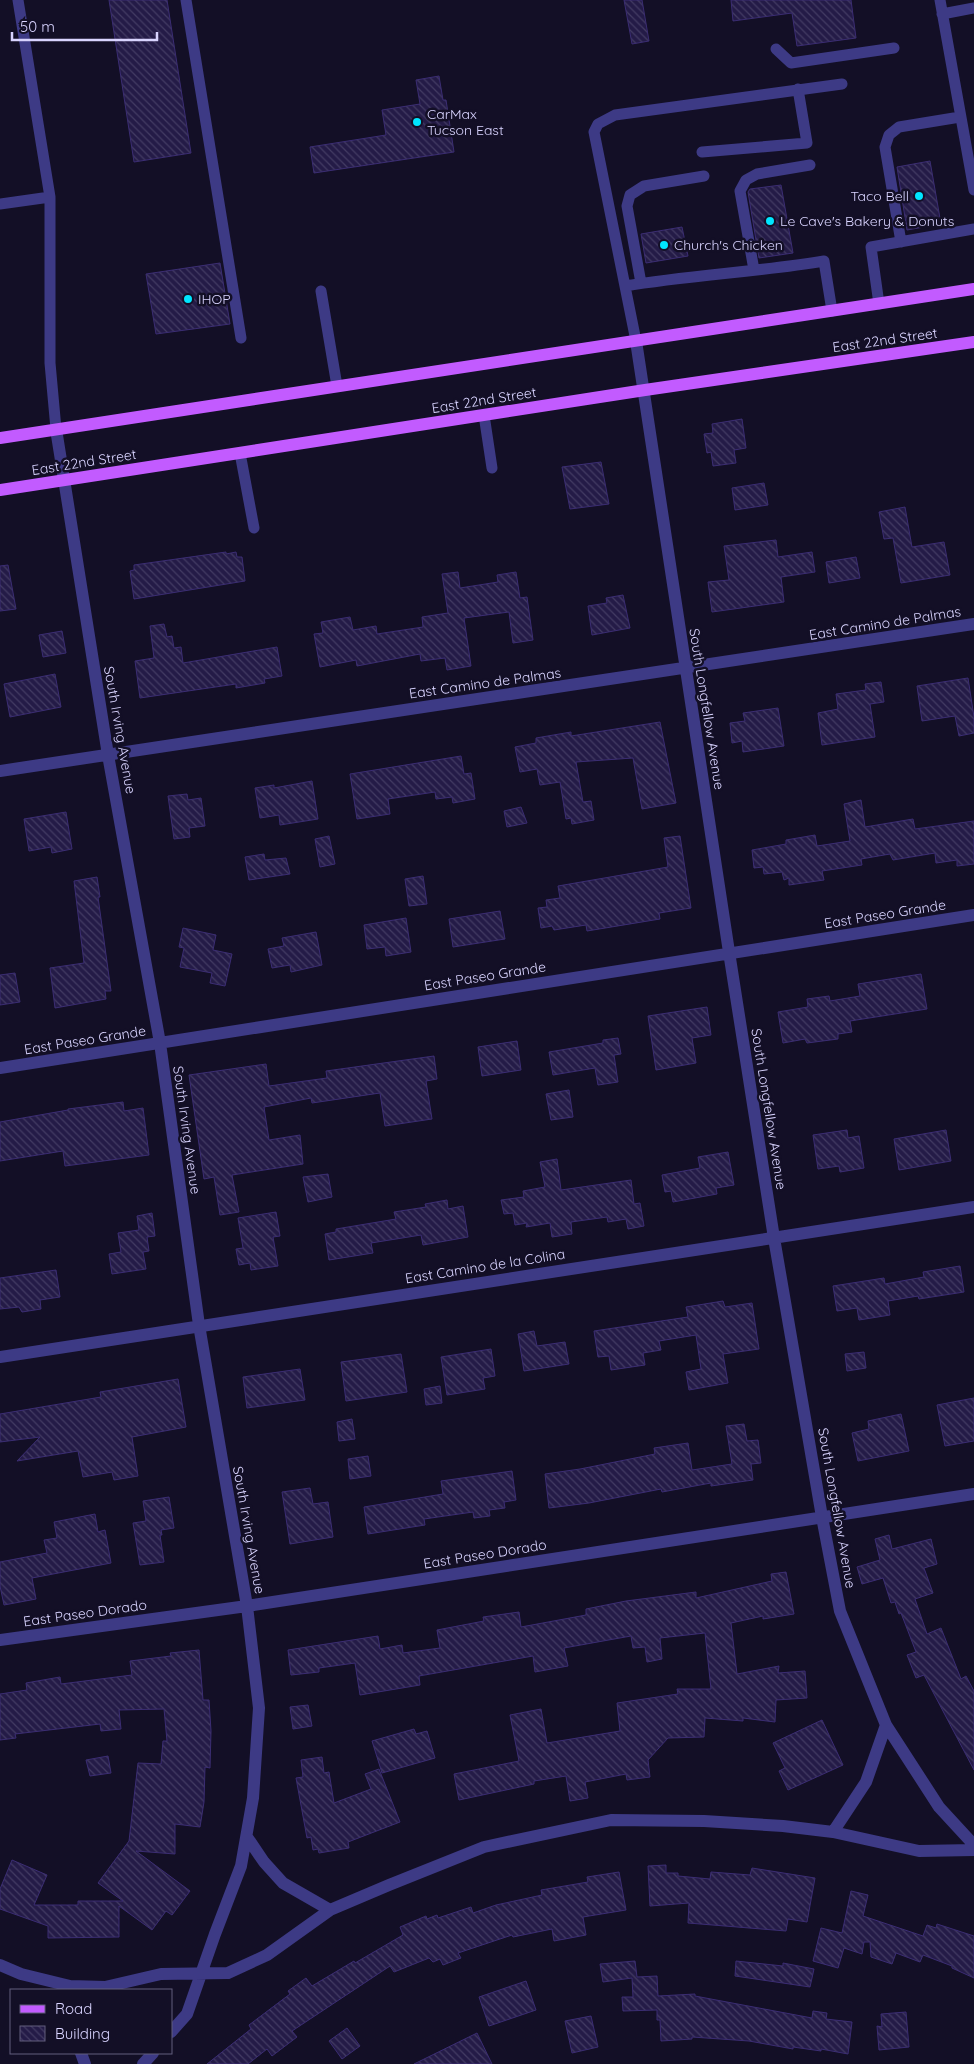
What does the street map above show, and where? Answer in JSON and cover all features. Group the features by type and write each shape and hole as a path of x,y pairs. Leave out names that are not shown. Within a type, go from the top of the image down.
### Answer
{"main road":[{"path":"0,438 974,289"},
{"name":"East 22nd Street","path":"0,490 644,390 974,342"}],"street":[{"name":"South Longfellow Avenue","path":"636,341 774,1238 840,1610 886,1725 939,1807 974,1846"},
{"name":"South Irving Avenue","path":"56,429 108,754 160,1043 198,1325 247,1606 259,1708 253,1798 241,1866 187,2014 172,2031"},
{"name":"East Camino de Palmas","path":"0,771 974,624"},
{"name":"East Paseo Grande","path":"0,1068 974,915"},
{"name":"East Camino de la Colina","path":"0,1357 974,1207"},
{"name":"East Paseo Dorado","path":"0,1640 247,1606 974,1494"},
{"path":"833,1832 866,1782 886,1725"},
{"path":"0,1965 21,1974 70,1986 105,1988 161,1974 228,1973 267,1955 330,1910 484,1847 611,1820 704,1821 783,1826 833,1832 919,1851 974,1850"},
{"path":"247,1837 264,1862 283,1883 330,1910"},
{"path":"36,1978 44,1989"},
{"path":"143,2064 152,2054"}],"lane":[{"path":"18,0 50,197 50,364 56,429"},
{"path":"186,0 241,338"},
{"path":"940,0 974,190"},
{"path":"942,14 974,8"},
{"path":"776,49 791,64 894,48"},
{"path":"636,341 598,158 594,132 598,124 614,115 842,84"},
{"path":"702,152 807,143 798,89"},
{"path":"901,242 885,147 889,134 899,127 960,117"},
{"path":"754,270 740,191 746,180 757,174 810,165"},
{"path":"641,283 627,206 630,195 644,186 704,176"},
{"path":"0,204 50,197"},
{"path":"879,304 871,247 974,229"},
{"path":"625,286 824,261 832,311"},
{"path":"320,291 337,386"},
{"path":"484,415 492,468"},
{"path":"240,453 254,528"}],"building":[{"path":"109,0 167,0 191,153 134,162"},
{"path":"624,0 642,0 649,41 632,44"},
{"path":"731,0 851,0 856,38 797,46 792,13 733,21"},
{"name":"CarMax Tucson East","path":"439,76 443,100 446,100 454,152 314,173 310,147 386,135 382,110 420,104 416,80"},
{"name":"Taco Bell","path":"930,161 941,224 907,230 897,167"},
{"name":"Le Cave's Bakery & Donuts","path":"781,185 793,253 759,258 748,192 750,189"},
{"name":"Church's Chicken","path":"682,227 688,256 646,263 641,234"},
{"name":"IHOP","path":"220,263 230,324 156,334 146,274"},
{"path":"742,419 746,448 734,450 736,463 713,466 711,452 707,453 704,434 713,433 712,424"},
{"path":"601,462 609,504 570,509 562,467"},
{"path":"764,483 768,505 735,510 732,488"},
{"path":"905,507 912,547 944,542 950,575 901,583 893,538 884,539 879,512"},
{"path":"776,540 778,557 812,552 815,572 781,577 784,602 712,612 708,582 729,580 724,546"},
{"path":"226,552 226,554 236,552 237,557 242,557 245,581 134,599 130,571 134,570 134,565"},
{"path":"856,557 860,578 829,583 826,562"},
{"path":"8,565 16,609 0,611 0,566"},
{"path":"458,572 460,588 498,582 497,575 516,572 520,598 527,597 533,640 513,643 509,612 464,618 471,666 447,670 445,658 421,661 420,654 357,666 356,660 320,667 314,634 323,633 321,622 350,617 353,630 376,626 377,634 423,627 422,617 448,613 442,574"},
{"path":"623,595 630,628 592,635 588,606 607,603 606,598"},
{"path":"164,624 167,637 172,636 174,648 181,647 183,663 277,647 282,676 264,679 265,683 236,688 236,684 140,698 135,661 154,658 150,626"},
{"path":"62,631 66,653 43,657 39,635"},
{"path":"55,674 61,707 10,717 4,684"},
{"path":"968,678 974,717 974,733 959,736 955,716 922,721 917,686"},
{"path":"881,682 884,702 870,704 875,737 822,745 818,713 838,709 836,694 866,690 865,684"},
{"path":"778,708 784,746 743,752 742,741 732,743 730,723 745,721 743,713"},
{"path":"660,722 676,803 642,809 633,758 576,762 583,802 591,801 594,820 572,824 571,818 566,819 560,782 540,785 537,769 520,772 515,747 536,743 536,738 571,732 571,736"},
{"path":"461,756 464,774 471,773 475,799 453,803 452,797 436,799 435,792 388,799 390,814 357,819 350,774"},
{"path":"312,781 318,819 280,825 279,815 260,818 255,788 274,785 274,788"},
{"path":"187,794 188,800 201,798 205,826 189,828 190,837 174,839 168,796"},
{"path":"861,800 865,827 913,819 915,829 974,821 974,864 957,866 957,860 936,863 935,853 893,860 890,854 861,859 862,865 822,871 824,880 789,885 789,878 784,880 782,872 764,874 763,867 754,868 752,850 786,844 786,840 815,835 817,846 850,841 844,804"},
{"path":"521,807 527,823 507,827 504,811"},
{"path":"66,812 72,849 52,853 51,847 29,851 24,819"},
{"path":"329,836 335,864 320,867 315,839"},
{"path":"680,836 691,908 659,913 660,919 587,931 586,925 554,930 552,926 541,928 538,908 547,907 546,900 560,898 558,886 668,867 664,838"},
{"path":"264,854 265,860 286,858 290,874 249,880 245,857"},
{"path":"423,876 427,904 409,906 405,879"},
{"path":"97,877 111,991 105,991 106,999 55,1008 50,968 84,963 74,881"},
{"path":"500,911 505,939 453,947 449,919"},
{"path":"406,918 411,952 386,956 385,947 367,949 364,925"},
{"path":"183,928 216,935 213,950 232,954 225,986 210,983 212,973 180,967 184,948 179,947"},
{"path":"316,932 322,965 291,972 290,965 272,968 268,949 284,946 282,938"},
{"path":"15,973 20,1002 0,1005 0,975"},
{"path":"921,974 927,1009 850,1021 852,1032 838,1034 838,1039 807,1043 805,1039 783,1043 778,1012 808,1007 807,999 829,996 830,1001 860,996 858,984"},
{"path":"707,1007 711,1035 692,1038 696,1063 656,1070 648,1016"},
{"path":"618,1038 621,1054 614,1055 618,1082 598,1085 595,1068 553,1075 549,1052 603,1043 603,1040"},
{"path":"517,1041 521,1070 482,1076 478,1047"},
{"path":"434,1056 437,1079 426,1081 432,1119 385,1126 380,1093 312,1103 311,1098 264,1107 269,1140 300,1135 303,1164 232,1175 239,1212 220,1215 214,1177 204,1179 189,1075 266,1064 269,1086 327,1078 326,1071"},
{"path":"569,1090 573,1117 551,1120 546,1094"},
{"path":"123,1102 124,1111 143,1108 149,1155 65,1166 63,1151 0,1161 0,1122 68,1109"},
{"path":"847,1130 848,1138 859,1136 864,1168 840,1172 839,1166 818,1169 813,1135"},
{"path":"946,1130 951,1161 899,1170 894,1139"},
{"path":"728,1152 734,1185 716,1188 717,1194 673,1202 671,1191 665,1192 662,1175 700,1168 698,1157"},
{"path":"557,1159 561,1190 631,1180 634,1204 640,1203 644,1226 628,1229 626,1219 608,1222 607,1217 571,1222 572,1234 552,1237 550,1223 526,1227 527,1223 515,1225 513,1213 504,1214 501,1200 524,1197 523,1191 545,1187 540,1162"},
{"path":"328,1174 332,1197 308,1202 303,1177"},
{"path":"447,1200 448,1209 463,1206 468,1237 423,1245 421,1235 371,1243 373,1253 329,1260 325,1234 336,1232 336,1229 396,1219 394,1212 426,1207 425,1204"},
{"path":"276,1212 280,1236 273,1237 278,1266 251,1270 250,1263 239,1265 236,1249 243,1248 238,1218"},
{"path":"152,1213 155,1236 147,1237 149,1251 143,1252 146,1269 112,1274 109,1254 121,1252 118,1233 139,1230 137,1216"},
{"path":"960,1266 964,1292 919,1299 918,1296 888,1301 890,1315 859,1320 857,1308 837,1311 833,1286 884,1278 885,1284 924,1277 923,1272"},
{"path":"56,1270 60,1297 40,1300 41,1309 22,1312 19,1307 0,1309 0,1278"},
{"path":"723,1301 725,1307 752,1303 759,1349 723,1354 728,1383 689,1390 686,1372 701,1369 696,1335 659,1341 661,1350 643,1353 645,1365 611,1370 609,1356 598,1357 594,1331 688,1317 686,1307"},
{"path":"534,1331 537,1346 565,1342 569,1364 524,1371 518,1334"},
{"path":"491,1349 495,1376 483,1378 485,1389 447,1395 441,1357"},
{"path":"864,1352 866,1368 847,1371 845,1354"},
{"path":"401,1354 407,1392 346,1401 341,1362"},
{"path":"300,1369 305,1400 247,1408 243,1377"},
{"path":"178,1379 186,1427 132,1437 138,1476 114,1480 112,1472 83,1477 78,1451 17,1461 40,1437 0,1442 0,1414 101,1397 100,1392"},
{"path":"440,1386 442,1403 426,1405 424,1389"},
{"path":"974,1398 974,1441 945,1446 937,1405"},
{"path":"901,1414 909,1451 858,1461 852,1433 869,1429 868,1421"},
{"path":"352,1419 355,1439 339,1441 337,1422"},
{"path":"744,1424 747,1441 758,1440 761,1463 751,1464 753,1480 711,1486 711,1483 662,1492 661,1489 589,1503 549,1508 545,1474 655,1454 654,1448 688,1443 692,1470 732,1464 726,1426"},
{"path":"368,1456 371,1476 350,1479 348,1459"},
{"path":"512,1471 516,1500 504,1502 505,1508 489,1510 490,1516 474,1518 473,1512 424,1519 425,1525 368,1534 364,1507 443,1494 441,1481"},
{"path":"310,1488 313,1504 328,1502 333,1537 290,1544 282,1492"},
{"path":"169,1497 174,1528 161,1530 164,1562 140,1565 133,1523 146,1521 143,1501"},
{"path":"95,1514 98,1532 105,1530 111,1563 32,1578 36,1599 4,1605 0,1586 0,1562 47,1553 44,1540 57,1538 54,1522"},
{"path":"889,1535 892,1549 931,1539 937,1564 924,1568 933,1593 915,1599 927,1634 941,1628 961,1679 966,1676 974,1691 974,1770 924,1675 916,1678 907,1655 916,1652 901,1613 899,1614 895,1602 891,1603 883,1578 862,1584 857,1567 880,1560 875,1539"},
{"path":"786,1572 794,1614 763,1619 763,1616 731,1623 737,1674 779,1666 778,1673 805,1671 807,1698 776,1700 775,1722 743,1718 743,1721 705,1718 704,1737 668,1738 648,1760 650,1777 627,1780 626,1774 585,1782 588,1798 570,1801 566,1776 534,1781 534,1784 459,1800 454,1774 519,1761 510,1715 541,1709 547,1743 620,1731 617,1703 678,1694 677,1689 711,1689 705,1633 660,1638 662,1659 647,1662 645,1647 633,1648 631,1636 564,1648 568,1666 535,1672 533,1656 419,1676 420,1685 360,1695 355,1663 319,1668 319,1672 291,1675 288,1650 378,1636 380,1649 402,1645 403,1653 440,1648 437,1630 484,1621 483,1617 519,1612 521,1627 586,1615 586,1609 626,1601 696,1592 696,1598 772,1581 771,1574"},
{"path":"199,1650 203,1700 209,1700 211,1731 210,1768 205,1767 204,1802 200,1827 175,1824 175,1854 136,1851 190,1891 172,1915 166,1911 152,1930 119,1906 119,1937 48,1938 48,1926 0,1909 0,1889 12,1860 47,1875 34,1905 78,1905 78,1901 123,1901 98,1883 129,1841 138,1763 161,1764 163,1741 167,1741 164,1709 119,1710 121,1729 101,1731 100,1724 15,1734 16,1738 0,1740 0,1694 27,1690 26,1683 60,1677 61,1684 132,1675 130,1661 171,1656 170,1653"},
{"path":"308,1705 312,1726 293,1729 290,1707"},
{"path":"822,1720 843,1765 788,1790 779,1771 785,1768 773,1743"},
{"path":"414,1729 416,1734 427,1731 435,1758 382,1773 372,1741"},
{"path":"108,1756 111,1773 90,1776 86,1760"},
{"path":"322,1757 324,1773 329,1772 334,1803 371,1789 365,1774 379,1769 400,1822 348,1842 349,1848 319,1853 318,1849 313,1850 311,1837 307,1838 296,1778 303,1777 301,1760"},
{"path":"666,1865 666,1873 678,1873 678,1876 710,1879 711,1872 750,1875 752,1868 815,1878 807,1922 788,1919 786,1931 688,1923 689,1903 650,1906 648,1866"},
{"path":"619,1872 626,1910 583,1917 586,1935 554,1941 552,1929 513,1937 512,1935 458,1953 461,1958 443,1965 440,1959 433,1962 429,1958 394,1972 390,1966 292,2031 297,2037 272,2056 267,2049 248,2064 207,2064 251,2029 249,2025 290,1994 288,1991 306,1978 312,1986 354,1961 355,1963 403,1935 400,1927 426,1916 427,1919 437,1915 438,1918 471,1907 473,1913 496,1905 542,1895 541,1890 588,1882 587,1877"},
{"path":"851,1891 868,1895 863,1916 923,1936 927,1925 936,1928 937,1924 974,1936 974,1978 952,1968 952,1966 923,1955 920,1962 896,1953 892,1964 871,1957 870,1942 864,1942 862,1954 844,1948 838,1968 813,1961 821,1928 842,1933"},
{"path":"635,1961 637,1977 657,1976 658,1996 695,1994 695,1996 812,2018 813,2011 827,2013 826,2019 852,2022 848,2054 821,2049 821,2051 793,2047 793,2049 749,2041 692,2037 692,2039 661,2041 660,2020 657,2020 657,2010 623,2011 622,1997 633,1997 632,1978 603,1982 600,1964"},
{"path":"736,1961 783,1966 783,1963 814,1969 810,1987 735,1976"},
{"path":"526,1981 536,2010 489,2026 479,1997"},
{"path":"906,2012 909,2047 879,2050 877,2026 882,2027 881,2014"},
{"path":"591,2016 598,2047 572,2053 565,2021"},
{"path":"347,2028 360,2046 342,2059 329,2041"},
{"path":"477,2033 492,2064 414,2064"}],"place":[{"name":"CarMax Tucson East","path":"417,122"},
{"name":"Taco Bell","path":"919,196"},
{"name":"Le Cave's Bakery & Donuts","path":"770,221"},
{"name":"Church's Chicken","path":"664,245"},
{"name":"IHOP","path":"188,299"}]}
